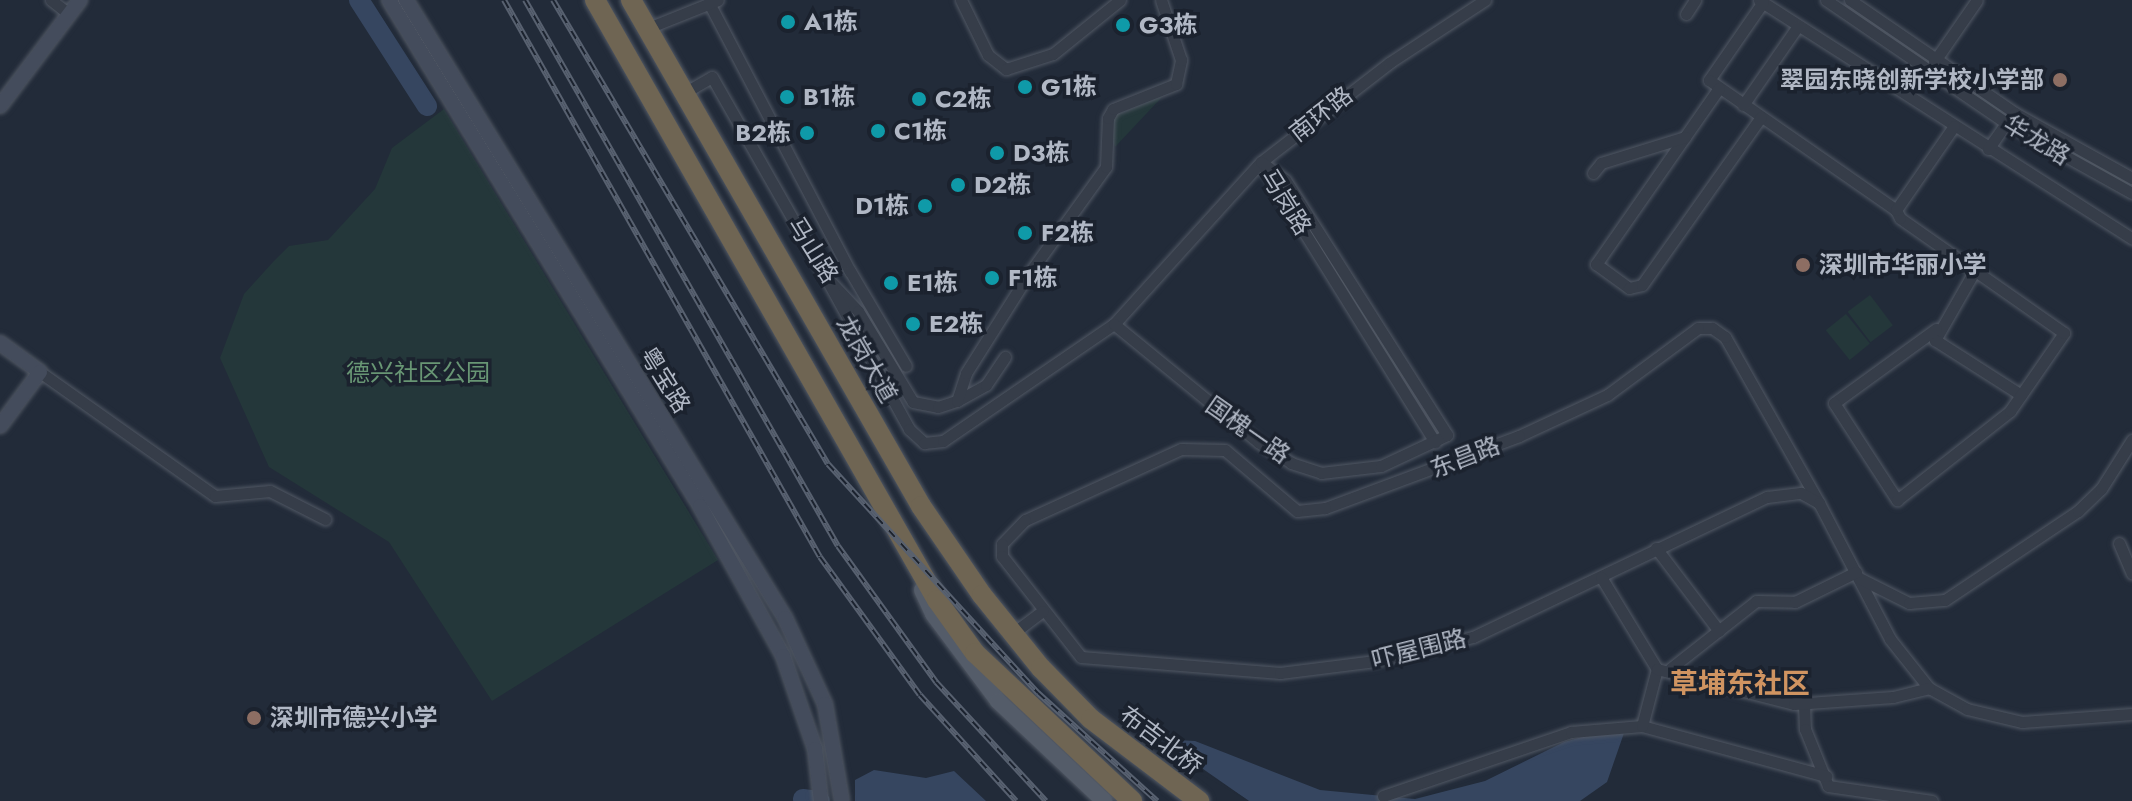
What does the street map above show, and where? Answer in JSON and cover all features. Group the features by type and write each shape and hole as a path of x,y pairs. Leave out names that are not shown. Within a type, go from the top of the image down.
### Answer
{"highway":[{"path":"595,0 898,533 975,653 1131,801"},
{"name":"龙岗大道","path":"631,0 921,506 1012,634 1091,719"},
{"name":"布吉北桥","path":"1091,719 1199,801"}],"main road":[{"path":"0,106 80,0"},
{"name":"粤宝路","path":"389,0 700,506 768,628 798,690 821,801"},
{"name":"粤宝路","path":"406,0 785,618 825,704 842,801"},
{"path":"0,343 40,372 0,426"},
{"path":"898,533 933,614 970,668 1104,801"}],"street":[{"path":"51,0 69,14"},
{"path":"961,0 988,55 1006,69 1053,54 1120,0"},
{"path":"957,401 966,373 1021,286 1106,167 1108,118 1113,109 1176,84 1181,60 1161,0"},
{"name":"南环路","path":"825,276 909,429 932,445 1114,324 1261,162 1377,71 1485,0"},
{"path":"1686,14 1695,0"},
{"name":"华龙路","path":"1826,0 2006,123 2132,193"},
{"name":"华龙路","path":"1850,0 2015,113 2132,178"},
{"path":"1928,69 1977,0"},
{"path":"1975,270 1936,329 1834,403 1897,500 2010,411 2064,333 1975,270 1900,218 1896,210 1709,80 1761,1 2132,239"},
{"path":"648,28 713,2 850,271 906,366"},
{"path":"1743,105 1798,26"},
{"name":"马山路","path":"684,93 712,77 825,276 858,311 913,402 938,407 957,401"},
{"path":"1719,88 1596,264 1629,288 1642,285 1761,117"},
{"path":"1988,149 2006,123"},
{"path":"1896,210 1954,126"},
{"path":"1593,173 1601,163 1685,137"},
{"name":"马岗路","path":"1261,162 1285,180 1447,435"},
{"name":"马岗路","path":"1261,162 1435,442"},
{"name":"国槐一路","path":"1114,324 1291,463 1321,473 1348,472 1381,466 1447,435"},
{"name":"东昌路","path":"1025,520 1150,459 1204,447 1225,450 1245,462 1297,511 1325,508 1519,436 1607,395 1698,328 1712,328 1725,337 1819,503"},
{"path":"1936,329 1935,340 2021,395"},
{"path":"957,401 986,385 1005,357"},
{"path":"40,372 215,496 270,491 325,519"},
{"path":"1858,575 1909,603 1945,600 2078,511 2101,489 2132,440"},
{"name":"吓屋围路","path":"1025,520 1002,544 1002,556 1071,650 1094,660 1280,673 1375,661 1473,637 1767,497 1801,493 1819,503"},
{"path":"1819,503 1890,639 1929,688 1967,709 2022,722 2132,714"},
{"path":"2119,543 2132,573"},
{"path":"1656,548 1719,631"},
{"path":"1671,668 1756,601 1795,602 1858,575"},
{"path":"1601,577 1657,669 1642,726"},
{"path":"1012,634 1042,611"},
{"path":"1657,669 1671,668 1804,703 1893,697 1929,688"},
{"path":"1804,703 1805,729 1828,786 1932,801"},
{"path":"1383,796 1571,732 1642,726 1826,776"}],"green space":[{"path":"1163,96 1115,147 1106,119"},
{"name":"德兴社区公园","path":"444,109 718,560 492,701 389,542 269,467 220,358 244,294 289,246 328,240 375,189 392,148"},
{"path":"1870,295 1893,325 1871,342 1848,312"},
{"path":"1846,314 1870,344 1850,360 1826,330"}],"water":[{"path":"1600,732 1624,733 1607,782 1580,801 1249,801 1160,739 1195,741 1320,790 1415,799 1485,781 1564,742"},
{"path":"874,770 926,778 954,771 986,801 855,801 855,780"}],"pier":[{"path":"1157,736 1197,767 1249,801 1195,771"}],"waterway":[{"path":"359,0 427,106"},
{"path":"803,799 820,801"}],"railway":[{"path":"504,0 820,557 920,695 1016,801"},
{"path":"525,0 838,546 936,682 1046,801"},
{"path":"553,0 828,464 1038,693 1157,801"}],"place":[{"name":"A1栋","path":"788,22"},
{"name":"G3栋","path":"1123,25"},
{"name":"翠园东晓创新学校小学部","path":"2060,80"},
{"name":"G1栋","path":"1025,87"},
{"name":"B1栋","path":"787,97"},
{"name":"C2栋","path":"919,99"},
{"name":"C1栋","path":"878,131"},
{"name":"B2栋","path":"807,133"},
{"name":"D3栋","path":"997,153"},
{"name":"D2栋","path":"958,185"},
{"name":"D1栋","path":"925,206"},
{"name":"F2栋","path":"1025,233"},
{"name":"深圳市华丽小学","path":"1803,265"},
{"name":"F1栋","path":"992,278"},
{"name":"E1栋","path":"891,283"},
{"name":"E2栋","path":"913,324"},
{"name":"深圳市德兴小学","path":"254,718"}],"district":[{"name":"草埔东社区","path":"1740,684"}]}
